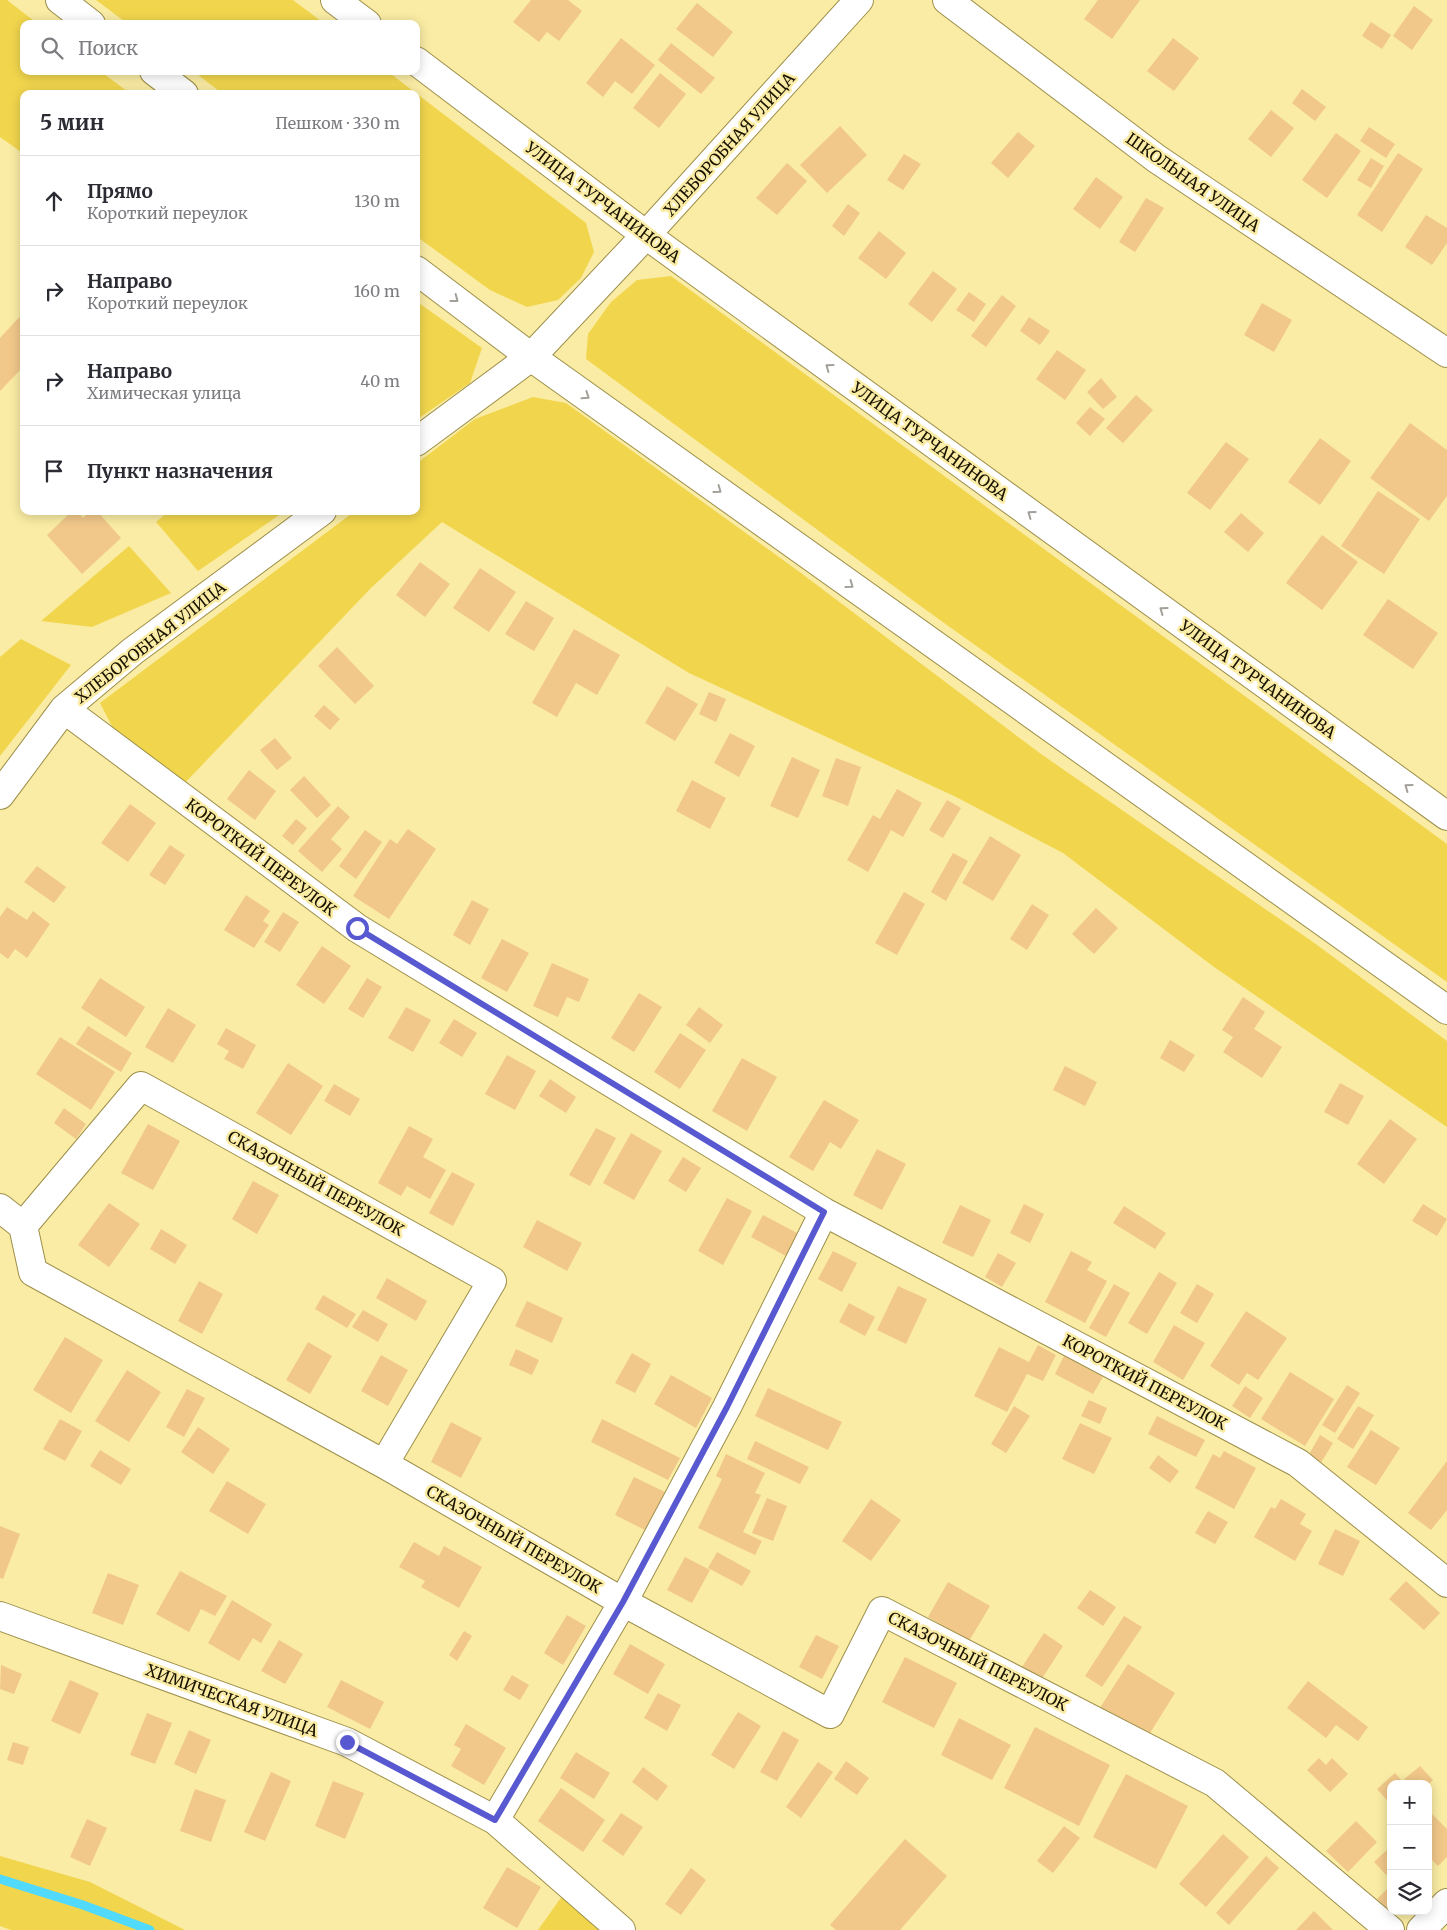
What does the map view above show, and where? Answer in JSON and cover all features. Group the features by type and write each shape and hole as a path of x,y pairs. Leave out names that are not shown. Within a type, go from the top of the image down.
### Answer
{"street":[{"path":"60,0 86,20"},
{"path":"335,0 362,20"},
{"name":"ХЛЕБОРОБНАЯ УЛИЦА","path":"420,439 531,357 646,235 859,0"},
{"name":"ШКОЛЬНАЯ УЛИЦА","path":"948,0 1156,159 1447,353"},
{"name":"УЛИЦА ТУРЧАНИНОВА","path":"420,64 646,235 1447,816"},
{"path":"159,75 179,90"},
{"path":"420,273 531,357 1447,1010"},
{"name":"ХЛЕБОРОБНАЯ УЛИЦА","path":"0,795 64,709 134,651 317,515"},
{"name":"КОРОТКИЙ ПЕРЕУЛОК","path":"64,709 357,928 824,1212 1298,1464 1447,1583"},
{"name":"СКАЗОЧНЫЙ ПЕРЕУЛОК","path":"384,1464 492,1282 141,1086 23,1226 33,1272 384,1464 623,1602 830,1714 882,1611 1215,1783 1390,1930"},
{"path":"0,1208 23,1226"},
{"path":"495,1820 623,1602 727,1407 824,1212"},
{"name":"ХИМИЧЕСКАЯ УЛИЦА","path":"0,1616 347,1742 495,1820 621,1930"},
{"path":"1421,1930 1447,1904"}],"shaded area":[{"path":"0,0 7,0 33,20 20,20 20,75 105,75 126,90 20,90 20,151 0,137"},
{"path":"96,0 293,0 320,20 123,20"},
{"path":"198,75 392,75 412,90 218,90"},
{"path":"420,96 586,223 594,252 581,278 558,300 527,307 490,290 420,239"},
{"path":"671,276 1447,844 1447,982 926,610 586,359 588,334 611,302 637,280"},
{"path":"420,304 482,348 470,383 420,417"},
{"path":"533,397 566,403 801,573 1041,754 1313,942 1447,1041 1447,1127 1214,967 1063,853 956,797 689,673 442,522 371,588 182,786 117,736 100,703 350,515 420,515 420,461 475,419"},
{"path":"164,515 279,515 198,571 156,522"},
{"path":"129,546 171,593 92,627 41,621"},
{"path":"21,639 71,665 0,756 0,657"},
{"path":"0,1856 90,1882 185,1930 11,1930 0,1926"},
{"path":"565,1892 612,1930 538,1930"}],"building":[{"path":"531,0 568,0 582,11 559,41 547,32 539,42 513,22"},
{"path":"1098,0 1140,0 1112,39 1084,19"},
{"path":"697,3 733,32 713,57 676,29"},
{"path":"1414,6 1433,20 1412,50 1393,36"},
{"path":"1371,22 1391,35 1382,49 1362,36"},
{"path":"621,38 655,65 632,94 615,81 603,97 586,83"},
{"path":"1173,38 1199,58 1174,91 1147,71"},
{"path":"671,43 715,78 701,94 658,60"},
{"path":"660,73 686,94 659,128 633,108"},
{"path":"1302,89 1326,107 1315,121 1292,103"},
{"path":"1271,110 1294,128 1271,157 1248,139"},
{"path":"840,126 867,155 827,193 800,165"},
{"path":"1369,127 1395,144 1386,158 1360,141"},
{"path":"1018,132 1035,146 1008,178 991,163"},
{"path":"1336,133 1361,151 1327,198 1302,180"},
{"path":"1398,153 1423,169 1382,232 1357,215"},
{"path":"904,154 921,164 903,190 887,180"},
{"path":"1371,158 1384,166 1371,188 1357,180"},
{"path":"787,163 807,181 777,215 756,198"},
{"path":"1096,177 1123,197 1100,229 1073,209"},
{"path":"1146,198 1164,208 1135,252 1119,242"},
{"path":"848,204 860,213 844,236 832,226"},
{"path":"1426,215 1447,228 1447,243 1432,265 1405,247"},
{"path":"879,231 906,253 886,279 858,258"},
{"path":"933,271 957,289 932,322 908,304"},
{"path":"969,292 986,304 974,322 956,310"},
{"path":"1002,295 1016,306 986,347 971,336"},
{"path":"1262,303 1292,320 1274,352 1244,335"},
{"path":"20,316 20,370 0,391 0,338"},
{"path":"1029,317 1050,331 1040,345 1020,331"},
{"path":"1057,350 1086,370 1065,400 1036,379"},
{"path":"1101,378 1117,397 1103,409 1087,392"},
{"path":"1136,395 1153,410 1123,443 1106,428"},
{"path":"1090,407 1105,419 1090,436 1076,423"},
{"path":"1410,423 1447,450 1447,496 1429,521 1370,478"},
{"path":"1320,438 1351,461 1320,505 1288,482"},
{"path":"1226,442 1249,459 1210,510 1187,493"},
{"path":"1378,491 1420,519 1384,574 1341,546"},
{"path":"1241,513 1264,533 1248,552 1224,532"},
{"path":"68,515 80,515 83,518 86,515 101,515 121,538 82,574 47,535"},
{"path":"1322,535 1358,562 1322,610 1286,583"},
{"path":"420,562 450,584 425,617 396,595"},
{"path":"480,568 516,592 489,632 453,608"},
{"path":"1388,599 1438,633 1413,669 1363,635"},
{"path":"526,601 554,618 534,651 505,634"},
{"path":"574,629 620,655 597,695 576,683 557,717 532,703"},
{"path":"337,647 374,686 355,704 318,666"},
{"path":"667,686 698,704 675,741 645,723"},
{"path":"709,692 726,699 716,722 699,714"},
{"path":"324,705 340,719 330,730 314,716"},
{"path":"730,733 755,746 739,777 714,763"},
{"path":"275,738 292,758 277,770 260,750"},
{"path":"792,757 820,770 798,818 770,806"},
{"path":"836,758 861,767 848,806 822,796"},
{"path":"249,770 276,791 255,820 227,799"},
{"path":"304,776 331,805 317,818 290,790"},
{"path":"692,780 726,798 710,829 676,811"},
{"path":"897,789 922,803 903,837 891,830 868,872 847,860 873,815 880,819"},
{"path":"947,800 961,808 943,838 929,830"},
{"path":"130,804 156,823 128,862 101,843"},
{"path":"338,806 350,817 331,839 342,849 322,872 298,851"},
{"path":"296,819 307,828 293,845 282,836"},
{"path":"408,829 436,849 389,919 353,896 390,839 397,844"},
{"path":"365,830 382,842 356,879 339,866"},
{"path":"990,836 1021,855 993,901 962,883"},
{"path":"170,845 185,855 165,885 149,875"},
{"path":"953,853 968,861 946,901 931,892"},
{"path":"37,866 66,887 54,903 24,882"},
{"path":"904,892 925,904 897,955 875,943"},
{"path":"246,895 270,911 263,921 269,925 254,948 224,930"},
{"path":"472,900 489,909 470,945 453,935"},
{"path":"1032,904 1049,915 1027,950 1010,939"},
{"path":"7,907 27,920 33,911 50,924 27,958 15,949 8,959 0,953 0,917"},
{"path":"1096,908 1118,928 1094,954 1072,934"},
{"path":"283,912 299,922 280,952 264,942"},
{"path":"502,939 529,953 507,992 481,978"},
{"path":"322,946 351,966 324,1004 296,985"},
{"path":"552,963 589,979 579,1002 567,997 558,1017 533,1006"},
{"path":"100,978 145,1007 126,1037 81,1008"},
{"path":"367,978 382,987 363,1018 348,1009"},
{"path":"639,993 662,1007 634,1052 611,1038"},
{"path":"1243,997 1265,1012 1254,1029 1282,1047 1262,1078 1223,1052 1233,1037 1222,1030"},
{"path":"406,1007 431,1020 413,1052 388,1038"},
{"path":"699,1007 723,1025 710,1043 686,1025"},
{"path":"168,1008 196,1025 173,1063 145,1047"},
{"path":"454,1019 477,1033 462,1057 439,1043"},
{"path":"88,1026 132,1053 121,1072 76,1044"},
{"path":"226,1028 256,1045 243,1069 224,1059 229,1051 217,1044"},
{"path":"680,1033 706,1050 680,1089 654,1072"},
{"path":"60,1037 115,1072 91,1110 36,1074"},
{"path":"1170,1040 1195,1055 1184,1072 1160,1058"},
{"path":"507,1055 536,1071 515,1110 485,1094"},
{"path":"742,1058 777,1077 747,1131 712,1111"},
{"path":"288,1063 323,1086 291,1135 256,1113"},
{"path":"1065,1066 1097,1082 1085,1106 1053,1090"},
{"path":"550,1079 576,1097 566,1113 539,1096"},
{"path":"1340,1083 1364,1096 1348,1125 1324,1112"},
{"path":"334,1084 360,1099 350,1116 324,1101"},
{"path":"824,1100 859,1120 841,1149 830,1142 813,1171 789,1157"},
{"path":"64,1108 86,1124 76,1139 54,1123"},
{"path":"1390,1119 1417,1139 1384,1184 1357,1164"},
{"path":"148,1124 180,1141 153,1190 121,1173"},
{"path":"409,1126 433,1139 423,1157 446,1170 430,1199 407,1186 401,1196 378,1183"},
{"path":"596,1128 616,1138 590,1186 569,1175"},
{"path":"631,1133 662,1151 634,1200 603,1183"},
{"path":"877,1149 906,1164 882,1210 853,1195"},
{"path":"683,1157 701,1168 686,1192 668,1181"},
{"path":"452,1172 475,1184 453,1226 429,1213"},
{"path":"253,1181 279,1195 257,1234 232,1219"},
{"path":"727,1198 752,1211 723,1265 698,1251"},
{"path":"109,1203 140,1224 109,1267 78,1245"},
{"path":"1024,1204 1044,1214 1030,1243 1010,1233"},
{"path":"1423,1204 1447,1219 1437,1236 1412,1221"},
{"path":"960,1205 991,1220 973,1257 942,1243"},
{"path":"1124,1206 1166,1233 1155,1249 1113,1223"},
{"path":"763,1215 799,1234 786,1256 751,1237"},
{"path":"537,1220 582,1243 567,1271 523,1247"},
{"path":"161,1229 187,1245 175,1264 150,1249"},
{"path":"833,1251 857,1263 842,1292 818,1279"},
{"path":"1071,1251 1092,1262 1087,1270 1107,1281 1085,1323 1045,1302"},
{"path":"998,1253 1016,1263 1002,1287 985,1277"},
{"path":"1159,1272 1177,1283 1147,1334 1128,1323"},
{"path":"387,1278 427,1301 416,1321 376,1298"},
{"path":"199,1281 223,1294 202,1334 178,1321"},
{"path":"1114,1284 1130,1293 1106,1337 1089,1328"},
{"path":"1197,1284 1214,1294 1197,1323 1180,1313"},
{"path":"898,1286 927,1299 906,1344 877,1330"},
{"path":"323,1295 356,1314 347,1328 315,1309"},
{"path":"527,1301 563,1318 552,1343 515,1326"},
{"path":"849,1303 875,1317 865,1336 839,1322"},
{"path":"363,1310 388,1324 378,1342 352,1327"},
{"path":"1246,1311 1287,1338 1258,1380 1247,1373 1239,1385 1210,1366"},
{"path":"1174,1325 1205,1343 1183,1380 1153,1362"},
{"path":"65,1337 103,1360 71,1413 33,1390"},
{"path":"308,1342 332,1356 310,1394 286,1380"},
{"path":"1038,1345 1056,1355 1043,1381 1027,1374 1007,1412 974,1396 999,1347 1029,1362"},
{"path":"516,1349 539,1360 532,1375 509,1365"},
{"path":"632,1353 651,1364 635,1393 615,1383"},
{"path":"381,1355 408,1370 388,1406 361,1391"},
{"path":"1064,1356 1103,1377 1093,1394 1055,1374"},
{"path":"127,1370 161,1392 129,1442 95,1421"},
{"path":"1290,1372 1334,1399 1305,1446 1261,1419"},
{"path":"671,1375 712,1398 696,1428 654,1404"},
{"path":"1347,1385 1360,1393 1335,1433 1322,1425"},
{"path":"1245,1386 1263,1398 1250,1418 1232,1406"},
{"path":"768,1388 842,1422 828,1450 755,1416"},
{"path":"187,1389 205,1398 184,1437 166,1427"},
{"path":"1089,1400 1107,1408 1100,1424 1081,1416"},
{"path":"1014,1406 1030,1416 1006,1453 991,1444"},
{"path":"1358,1406 1374,1415 1353,1449 1337,1439"},
{"path":"1157,1416 1205,1440 1196,1457 1148,1434"},
{"path":"60,1419 82,1431 65,1461 43,1449"},
{"path":"602,1419 680,1458 668,1480 591,1442"},
{"path":"451,1422 482,1438 461,1478 431,1462"},
{"path":"1080,1423 1112,1438 1094,1474 1062,1459"},
{"path":"198,1427 230,1449 213,1474 181,1452"},
{"path":"1371,1430 1400,1448 1376,1485 1347,1467"},
{"path":"1320,1435 1333,1443 1319,1466 1307,1458"},
{"path":"755,1441 809,1467 800,1484 747,1459"},
{"path":"100,1450 131,1469 121,1485 90,1466"},
{"path":"1224,1451 1256,1468 1234,1509 1195,1488 1213,1454 1220,1458"},
{"path":"726,1454 765,1473 755,1493 761,1495 743,1532 762,1541 755,1555 698,1528 722,1479 716,1476"},
{"path":"1158,1455 1179,1471 1170,1483 1149,1468"},
{"path":"1447,1461 1447,1510 1431,1530 1408,1513"},
{"path":"634,1477 665,1492 645,1530 615,1515"},
{"path":"227,1481 266,1504 248,1534 209,1511"},
{"path":"767,1498 787,1506 773,1541 752,1533"},
{"path":"871,1499 901,1520 871,1561 842,1541"},
{"path":"1281,1499 1306,1514 1300,1524 1312,1531 1295,1561 1254,1537 1271,1507 1275,1509"},
{"path":"1208,1511 1228,1522 1215,1544 1195,1533"},
{"path":"0,1526 20,1534 3,1579 0,1578"},
{"path":"1335,1529 1360,1541 1343,1576 1318,1564"},
{"path":"414,1542 439,1556 444,1546 482,1567 459,1608 421,1587 425,1581 399,1567"},
{"path":"717,1552 751,1571 742,1586 708,1568"},
{"path":"685,1557 710,1570 692,1603 667,1590"},
{"path":"180,1571 227,1596 215,1616 201,1609 189,1632 156,1614"},
{"path":"108,1573 139,1585 123,1625 92,1613"},
{"path":"1406,1581 1440,1613 1424,1630 1389,1599"},
{"path":"948,1582 990,1606 969,1641 928,1617"},
{"path":"1090,1590 1116,1607 1103,1626 1077,1608"},
{"path":"232,1600 272,1624 261,1643 253,1638 239,1661 208,1643"},
{"path":"567,1615 586,1626 563,1665 544,1653"},
{"path":"1124,1616 1142,1627 1102,1687 1085,1676"},
{"path":"464,1631 472,1636 457,1661 449,1655"},
{"path":"1044,1633 1063,1646 1041,1680 1022,1667"},
{"path":"816,1635 839,1646 822,1679 799,1667"},
{"path":"279,1640 303,1654 285,1684 261,1671"},
{"path":"630,1644 665,1664 648,1694 613,1674"},
{"path":"905,1657 957,1683 934,1728 882,1702"},
{"path":"1128,1664 1175,1693 1145,1741 1098,1711"},
{"path":"1,1665 22,1674 14,1694 0,1689"},
{"path":"512,1675 529,1685 520,1700 503,1690"},
{"path":"70,1680 99,1693 80,1734 51,1721"},
{"path":"341,1680 384,1702 370,1729 327,1707"},
{"path":"1308,1681 1368,1727 1358,1741 1336,1725 1326,1738 1287,1708"},
{"path":"658,1693 681,1705 667,1731 644,1718"},
{"path":"738,1712 761,1726 734,1769 711,1755"},
{"path":"147,1713 172,1723 155,1764 130,1755"},
{"path":"959,1718 1011,1745 992,1780 941,1755"},
{"path":"466,1724 506,1748 484,1785 451,1766 461,1749 454,1745"},
{"path":"1035,1727 1110,1765 1079,1826 1004,1788"},
{"path":"189,1730 211,1740 196,1774 174,1764"},
{"path":"783,1731 799,1740 777,1781 760,1772"},
{"path":"13,1742 29,1747 23,1765 7,1760"},
{"path":"576,1752 610,1773 594,1799 560,1778"},
{"path":"1319,1758 1326,1765 1332,1758 1348,1774 1330,1792 1307,1770"},
{"path":"846,1761 869,1778 857,1795 834,1779"},
{"path":"818,1762 833,1772 801,1818 786,1807"},
{"path":"1420,1766 1433,1780 1432,1781 1403,1780"},
{"path":"643,1767 668,1786 657,1801 632,1782"},
{"path":"271,1772 291,1781 265,1841 244,1832"},
{"path":"1395,1773 1401,1780 1387,1780"},
{"path":"1126,1774 1188,1806 1156,1869 1093,1837"},
{"path":"1387,1780 1387,1800 1377,1789"},
{"path":"333,1781 364,1793 345,1839 315,1826"},
{"path":"561,1788 605,1820 583,1852 538,1821"},
{"path":"195,1789 226,1800 211,1842 180,1831"},
{"path":"621,1813 643,1827 623,1856 602,1841"},
{"path":"1432,1814 1447,1829 1447,1857 1438,1866 1432,1860"},
{"path":"87,1819 107,1828 90,1866 70,1857"},
{"path":"1356,1821 1377,1842 1348,1872 1326,1851"},
{"path":"1064,1826 1080,1838 1053,1873 1037,1861"},
{"path":"1223,1834 1249,1857 1206,1907 1179,1884"},
{"path":"905,1839 947,1876 900,1930 836,1930 830,1925"},
{"path":"1387,1850 1387,1876 1374,1862"},
{"path":"1266,1856 1279,1868 1229,1925 1216,1913"},
{"path":"507,1867 541,1887 517,1928 483,1908"},
{"path":"691,1868 706,1880 681,1915 665,1904"},
{"path":"1387,1889 1387,1910 1377,1899"},
{"path":"1314,1911 1333,1930 1296,1930"}],"waterway":[{"path":"0,1879 83,1905 150,1930"}],"route":[{"path":"347,1742 495,1820 623,1602 727,1407 824,1212 357,928"}]}
